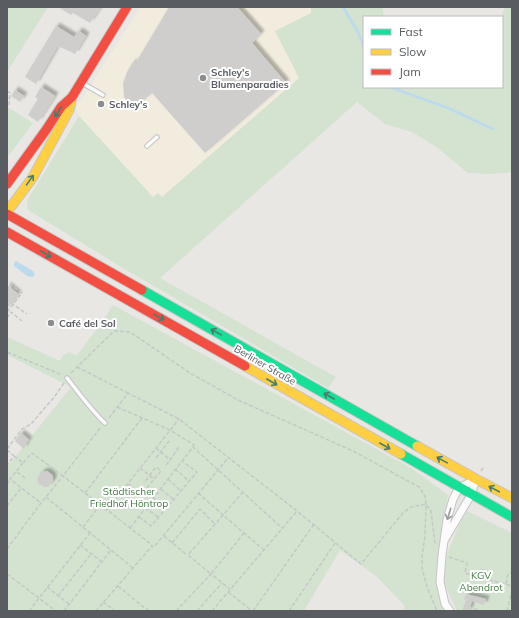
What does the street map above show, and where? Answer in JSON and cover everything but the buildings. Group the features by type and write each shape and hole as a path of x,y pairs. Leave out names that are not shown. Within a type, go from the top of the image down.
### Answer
{"main road":[{"path":"7,184 61,107 72,97 128,7"},
{"path":"7,213 42,161 69,110 72,97"},
{"name":"Berliner Straße","path":"7,213 512,498"},
{"name":"Berliner Straße","path":"7,232 512,518"}],"street":[{"path":"450,611 445,604 440,582 447,520 453,499 459,488 476,479"},
{"path":"444,541 471,495 476,479"}],"lane":[{"path":"81,82 103,95"},
{"path":"147,146 157,137"},
{"path":"67,378 98,417 105,423"}],"path":[{"path":"7,91 10,93 9,105"},
{"path":"7,312 22,293 11,285 9,287"},
{"path":"12,304 27,314"},
{"path":"7,318 11,312 22,321"},
{"path":"24,463 7,449 22,429 31,424 55,396 67,378 114,331 130,332 190,373 238,400 353,451 419,487 425,496 426,504 426,529 422,568 427,587 437,611"},
{"path":"7,352 67,378"},
{"path":"77,367 179,419 297,510 361,564 403,513 411,507 426,504"},
{"path":"7,549 128,392"},
{"path":"117,407 170,430 194,444 130,528"},
{"path":"85,493 142,418"},
{"path":"108,510 179,419"},
{"path":"156,458 170,440"},
{"path":"192,447 282,528"},
{"path":"156,448 170,460"},
{"path":"166,465 179,448"},
{"path":"7,484 32,453 108,510 152,546"},
{"path":"7,464 14,456"},
{"path":"96,611 152,546 154,547 164,536 228,458"},
{"path":"139,517 151,526 197,472 182,461"},
{"path":"144,483 156,467 160,471 147,488"},
{"path":"140,468 154,479"},
{"path":"175,469 189,481"},
{"path":"17,471 25,478"},
{"path":"10,479 41,503"},
{"path":"168,479 181,491"},
{"path":"128,484 144,496"},
{"path":"7,506 21,488"},
{"path":"161,489 174,499"},
{"path":"121,492 138,504"},
{"path":"188,555 242,492"},
{"path":"198,493 264,550"},
{"path":"46,497 133,568"},
{"path":"153,498 166,508"},
{"path":"83,527 100,504"},
{"path":"426,504 431,510 435,544 442,555 467,563 465,573 512,586"},
{"path":"146,508 158,518"},
{"path":"172,543 200,509 216,524"},
{"path":"212,611 297,510"},
{"path":"228,592 252,611 314,524"},
{"path":"29,611 90,533"},
{"path":"176,611 210,574 244,533"},
{"path":"164,536 230,589"},
{"path":"289,611 335,543"},
{"path":"80,545 102,562"},
{"path":"64,611 111,550"},
{"path":"58,596 91,554"},
{"path":"481,569 481,577"},
{"path":"482,572 485,569"},
{"path":"506,584 508,574 512,572"},
{"path":"7,574 56,611"},
{"path":"197,611 222,583"},
{"path":"118,586 150,611"},
{"path":"47,587 69,604"},
{"path":"507,611 512,590"},
{"path":"103,602 114,611"},
{"path":"470,611 471,608 482,611"}],"shaded area":[{"path":"141,7 311,7 312,13 276,31 300,78 162,197 158,193 153,198 79,116 76,108"}],"green space":[{"path":"7,7 48,7 7,72"},
{"path":"311,7 382,7 384,16 363,16 363,88 503,88 503,16 501,16 505,7 512,7 512,172 494,174 468,173 438,148 412,132 385,124 357,102 160,278 336,377 328,388 123,268 28,210 27,201 79,116 153,197 158,193 162,197 299,78 275,31 311,13"},
{"path":"7,107 33,123 7,158"},
{"name":"Städtischer Friedhof Höntrop","path":"113,305 411,468 448,495 436,583 447,611 404,611 404,605 376,576 340,550 304,611 7,611 7,467 71,387 7,355 7,337 60,361 63,355 70,352 76,356"},
{"name":"KGV Abendrot","path":"467,511 512,533 512,611 457,611 443,581 447,554 459,525"}],"water":[{"path":"16,261 33,271 35,274 33,277 27,276 14,266"}],"waterway":[{"path":"343,7 363,44"},
{"path":"393,88 448,108 493,129"}],"traffic: fast":[{"path":"142,290 417,446"},
{"path":"401,454 512,517"}],"traffic: slow":[{"path":"7,212 33,177 69,110 72,97"},
{"path":"245,366 401,454"},
{"path":"417,446 512,498"}],"traffic: jam":[{"path":"7,184 61,107 72,97 127,7"},
{"path":"7,214 142,290"},
{"path":"7,232 245,366"}],"place":[{"name":"Schley's Blumenparadies","path":"203,78"},
{"name":"Schley's","path":"101,104"},
{"name":"Café del Sol","path":"51,323"}]}
